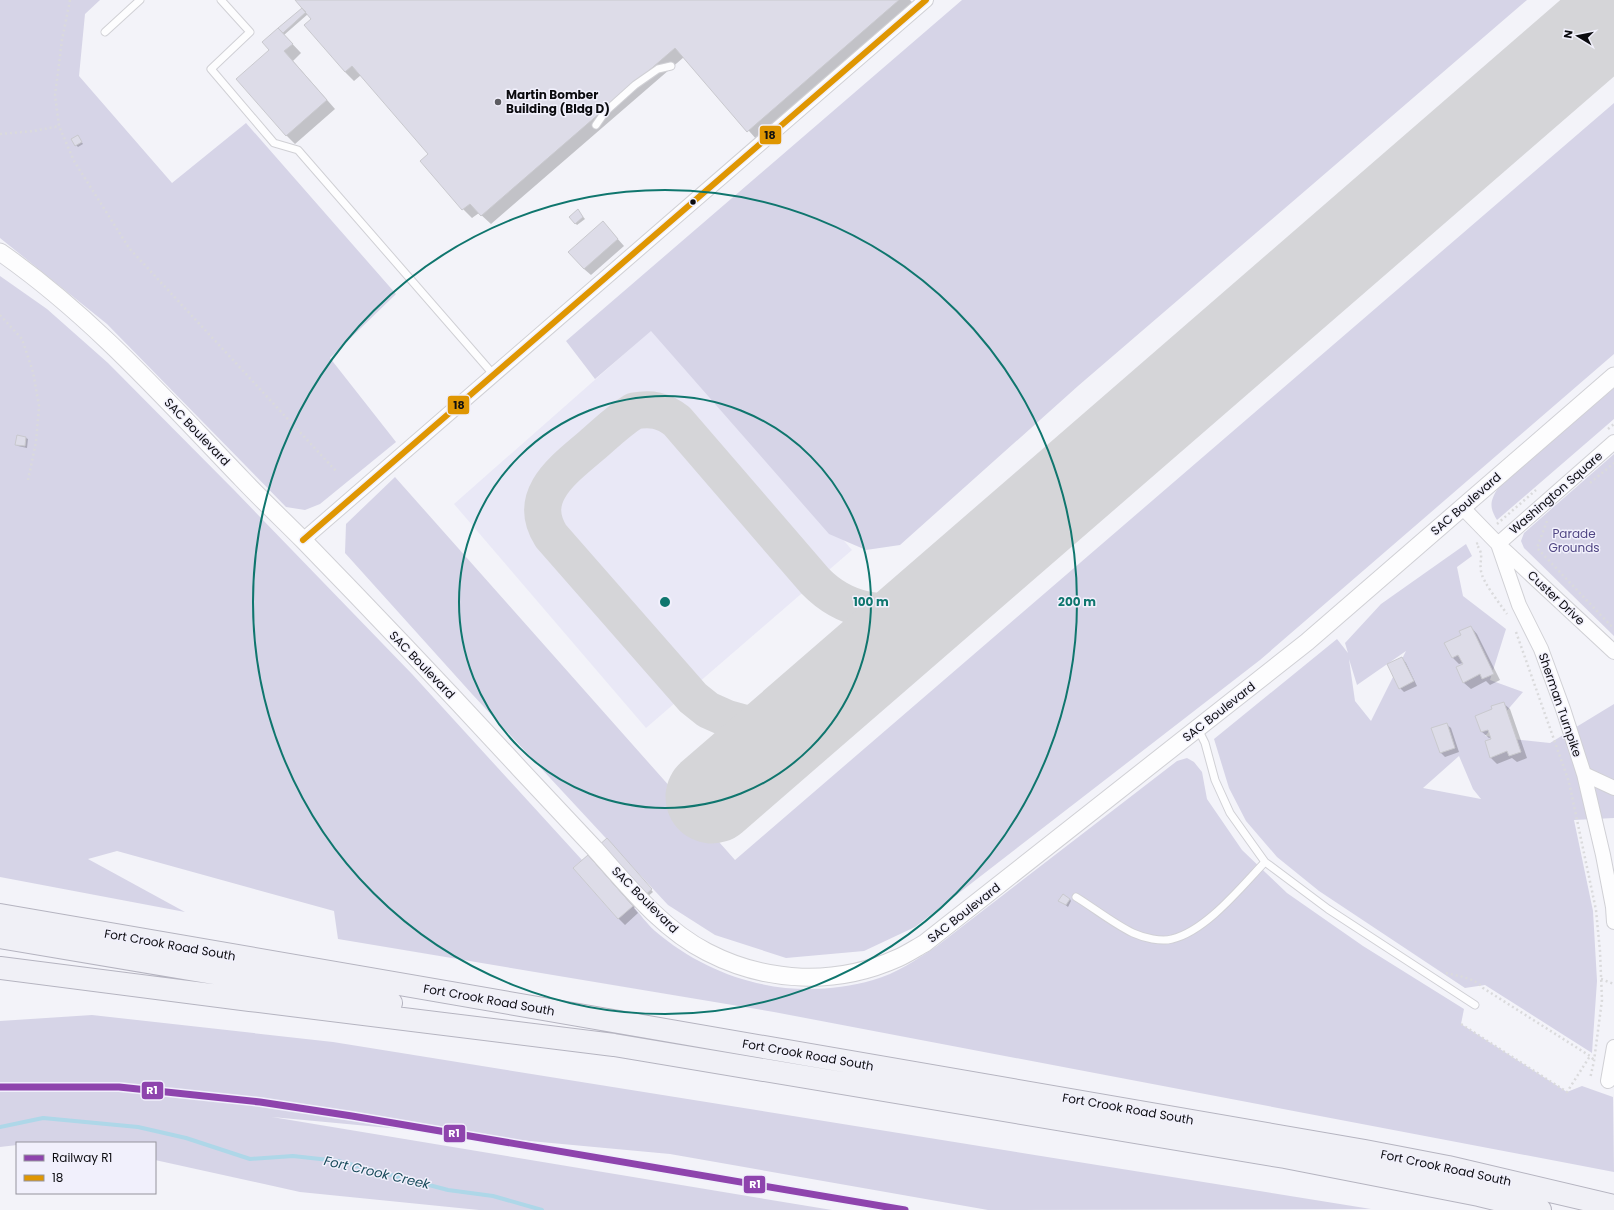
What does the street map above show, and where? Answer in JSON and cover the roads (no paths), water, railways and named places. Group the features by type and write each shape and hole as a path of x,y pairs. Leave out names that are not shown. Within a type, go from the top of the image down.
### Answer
{"main road":[{"name":"Fort Crook Road South","path":"0,915 1365,1151 1493,1177 1614,1206"},
{"path":"0,937 326,991 614,1045"},
{"name":"Fort Crook Road South","path":"0,968 243,1000 614,1045 1285,1157 1478,1195 1540,1210"}],"street":[{"path":"303,540 926,0"},
{"name":"SAC Boulevard","path":"0,252 49,288 116,349 185,418 242,479 425,667 618,875 664,922 686,940 710,954 739,966 769,974 816,978 838,976 878,966 900,958 956,920 1307,642 1614,376"},
{"name":"Washington Square","path":"1498,544 1614,442"},
{"name":"Sherman Turnpike","path":"1462,507 1498,544 1519,605 1543,655 1563,709 1584,774 1603,855 1613,907 1614,922"},
{"name":"Custer Drive","path":"1498,544 1614,652"},
{"path":"1584,774 1614,788"},
{"path":"1612,1077 1614,1047"}],"lane":[{"path":"105,32 140,0"},
{"path":"221,0 250,32 211,69 274,144 298,150 493,374"},
{"path":"596,125 606,112 635,85 658,69 671,66"},
{"path":"1198,729 1205,743 1215,780 1230,813 1265,862 1328,909 1475,1005"},
{"path":"1076,897 1133,933 1151,938 1171,940 1187,934 1204,924 1265,862"}],"waterway":[{"name":"Fort Crook Creek","path":"0,1127 43,1118 138,1127 186,1138 250,1159 293,1156 338,1161 448,1190 493,1196 542,1210"}],"rail line":[{"name":"R1","path":"0,1087 119,1087 260,1102 352,1116 905,1210"}],"place":[{"name":"Martin Bomber Building (Bldg D)","path":"498,102"}],"park label":[{"name":"Parade Grounds","path":"1574,541"}]}
